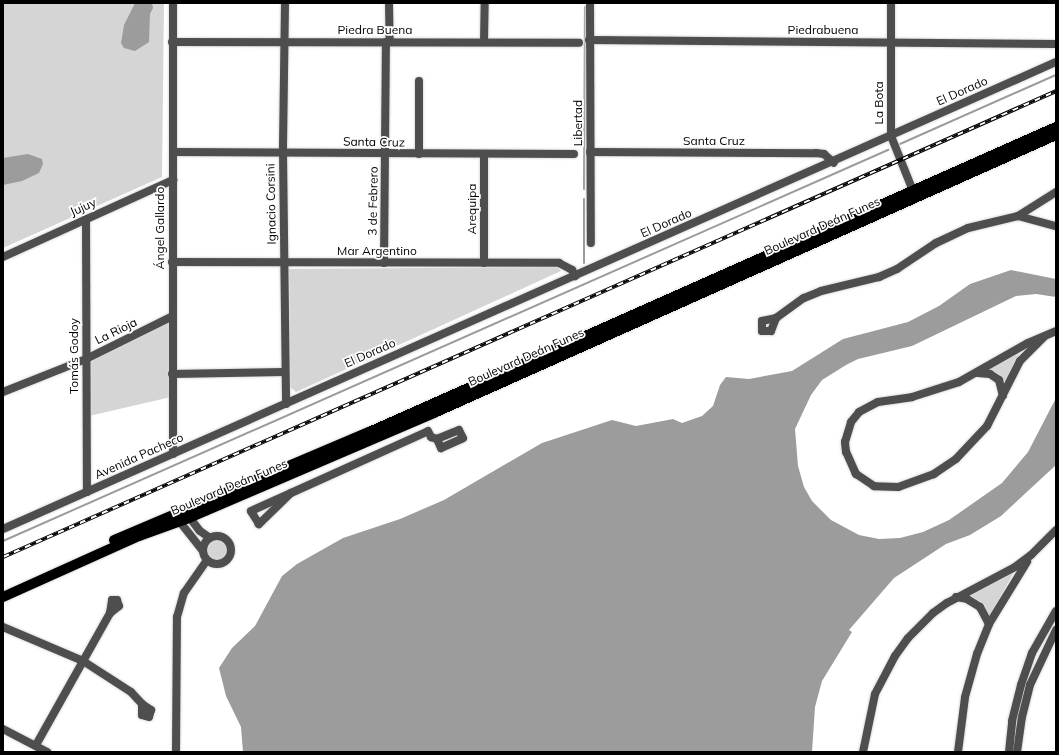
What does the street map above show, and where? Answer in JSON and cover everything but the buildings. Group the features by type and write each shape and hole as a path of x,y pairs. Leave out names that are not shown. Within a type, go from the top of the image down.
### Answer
{"main road":[{"name":"Boulevard Deán Funes","path":"188,514 423,418 915,194 1056,127"},
{"name":"Boulevard Deán Funes","path":"3,597 445,399 915,194 1056,135"},
{"name":"Boulevard Deán Funes","path":"3,590 177,519"}],"street":[{"name":"Ángel Gallardo","path":"173,3 171,317 173,454"},
{"name":"Ignacio Corsini","path":"285,3 283,152 284,372 286,404"},
{"name":"3 de Febrero","path":"384,263 389,3"},
{"path":"484,42 485,3"},
{"name":"Libertad","path":"590,3 591,243"},
{"name":"La Bota","path":"891,3 891,136 915,194"},
{"name":"Piedrabuena","path":"589,40 1056,44"},
{"name":"Piedra Buena","path":"172,42 579,43"},
{"name":"El Dorado","path":"286,404 834,163 1056,62"},
{"path":"419,81 419,154"},
{"name":"Santa Cruz","path":"173,152 574,154"},
{"name":"Santa Cruz","path":"590,152 816,153 824,154 834,163"},
{"name":"Arequipa","path":"484,154 484,263"},
{"name":"Jujuy","path":"3,257 173,180"},
{"path":"776,318 794,304 821,291 879,277 898,269 936,243 968,228 1018,216 1056,192"},
{"path":"1018,216 1056,226"},
{"name":"Tomás Godoy","path":"86,219 87,492"},
{"name":"Mar Argentino","path":"172,262 559,263 572,270 575,276"},
{"name":"La Rioja","path":"3,392 86,359 171,317"},
{"path":"1044,336 1020,361 988,426 973,444 934,474 898,487 886,488 874,486 856,474 846,452 845,442 851,422 859,412 878,402 933,391 978,372 1009,353 1044,336 1056,332"},
{"path":"172,374 284,372"},
{"path":"978,372 990,374 999,380 1003,397"},
{"name":"Avenida Pacheco","path":"3,529 286,404"},
{"path":"423,418 431,437 437,439"},
{"path":"291,493 258,524 251,511 428,431"},
{"path":"188,514 210,538"},
{"path":"177,519 203,551 207,560"},
{"path":"863,752 875,694 895,656 918,627 956,597 1006,573 1031,555 1056,530"},
{"path":"203,551 204,543 210,538 224,537 232,549 229,558 221,564 207,560"},
{"path":"958,752 962,714 972,670 989,624 1031,555"},
{"path":"176,752 177,617 184,593 207,560"},
{"path":"956,597 980,607 989,624"},
{"path":"1009,752 1012,721 1020,685 1032,653 1056,611"},
{"path":"36,745 110,613"},
{"path":"3,627 83,661 131,692 142,704"},
{"path":"1018,752 1022,717 1030,685 1056,630"},
{"path":"3,730 48,752"}],"shaded area":[{"path":"3,3 164,3 162,177 3,248"},
{"path":"135,3 152,3 153,8 150,14 149,42 135,51 124,48 121,43 124,25"},
{"path":"28,154 42,159 43,164 39,173 22,181 3,185 3,158"},
{"path":"558,267 561,271 296,392 290,387 289,269"},
{"path":"1011,270 1056,279 1056,297 1036,294 1016,296 912,346 858,359 846,365 822,380 811,395 795,429 798,466 804,487 812,501 831,520 859,535 879,539 900,538 923,532 949,520 1002,483 1028,452 1056,398 1056,465 1001,516 970,535 946,544 894,578 849,630 852,632 822,681 815,707 812,752 243,752 241,727 226,696 219,668 232,648 255,626 282,576 297,564 343,538 400,519 444,500 542,443 612,420 636,426 673,419 682,423 702,416 713,406 720,385 726,377 749,379 792,371 843,339 908,322 939,306 970,284"},
{"path":"169,322 171,397 89,416 88,360"},
{"path":"1021,351 1004,383 988,370"},
{"path":"216,539 224,542 227,550 224,558 216,561 208,558 205,550 208,542"},
{"path":"1014,572 990,616 966,593"}],"waterway":[{"path":"584,189 585,7"},
{"path":"900,144 1056,75"},
{"path":"3,541 888,150"},
{"path":"584,199 584,263"}],"railway":[{"path":"3,557 1056,91"}]}
